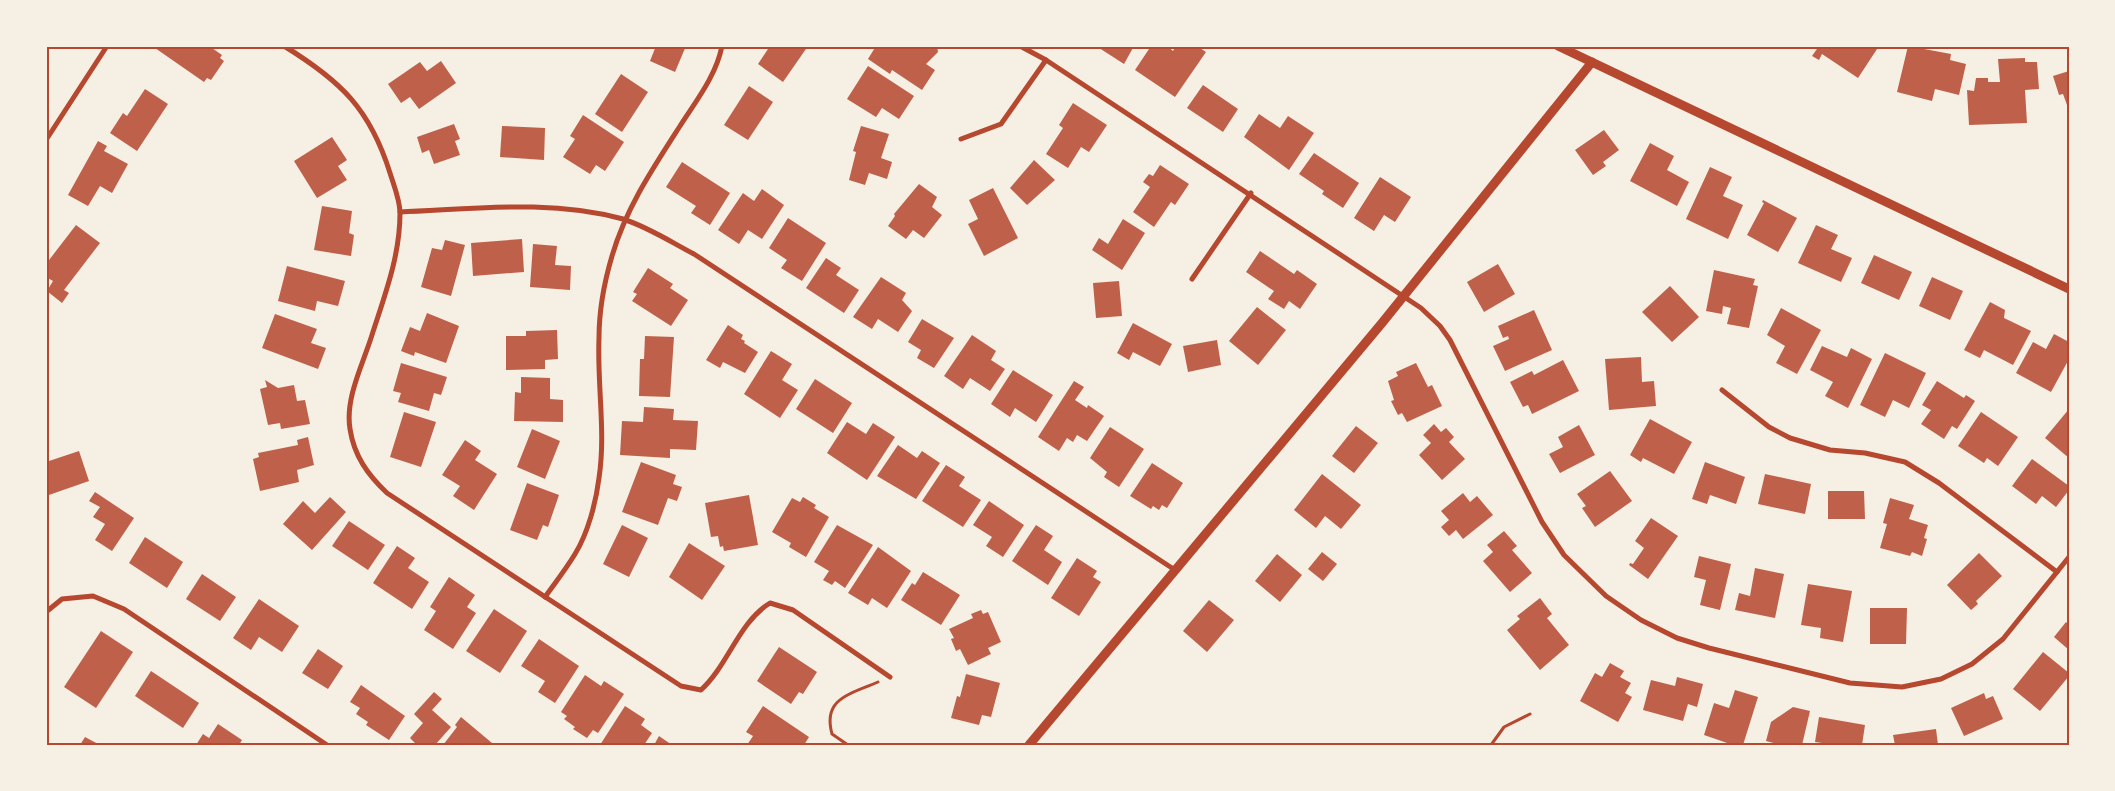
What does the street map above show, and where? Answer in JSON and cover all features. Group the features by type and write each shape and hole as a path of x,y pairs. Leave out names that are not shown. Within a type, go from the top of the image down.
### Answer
{"street":[{"path":"46,140 107,46"},
{"path":"284,46 314,65 361,109 376,135 398,199 400,212 394,268 350,401 350,428 356,452 369,475 387,493 681,686 701,690 716,676 756,612 770,603 793,610 890,677"},
{"path":"545,597 576,552 589,517 599,478 602,437 598,339 602,296 612,256 624,220 642,185 708,83 720,60 722,46"},
{"path":"1020,46 1046,60 1251,193 1421,308 1450,340 1542,522 1564,555 1606,596 1641,620 1677,638 1709,648 1850,683 1902,687 1940,679 1972,664 2003,639 2069,557"},
{"path":"1558,46 2069,289"},
{"path":"960,139 1001,124 1046,60"},
{"path":"1031,744 1403,296 1592,62"},
{"path":"1192,279 1251,193"},
{"path":"400,212 538,206 578,209 624,220 656,233 694,254 1175,570"},
{"path":"1722,390 1769,427 1790,438 1830,450 1865,453 1905,462 1939,483 2057,572"},
{"path":"46,612 62,599 93,596 124,609 327,745"}],"path":[{"path":"848,745 832,734 829,722 831,710 838,700 890,677"},
{"path":"1491,745 1504,727 1530,714"}],"building":[{"path":"156,46 209,46 222,55 220,58 224,61 211,80 207,78 204,82 155,48"},
{"path":"656,46 686,46 675,72 650,61"},
{"path":"770,46 808,46 783,82 758,64"},
{"path":"876,46 937,46 938,52 926,64 935,70 922,90 892,70 890,74 868,59"},
{"path":"1096,46 1134,46 1124,64"},
{"path":"1151,46 1167,46 1173,51 1176,46 1197,46 1206,52 1175,97 1135,70"},
{"path":"1819,46 1879,46 1858,78 1822,54 1819,60 1812,56"},
{"path":"1908,46 1951,54 1950,60 1966,64 1959,95 1935,89 1932,101 1897,92"},
{"path":"2025,58 2025,62 2037,62 2039,89 2025,90 2027,123 1969,125 1967,90 1974,91 1976,78 1988,78 1988,82 2000,82 1998,59"},
{"path":"441,61 456,83 419,109 410,97 401,103 388,84 420,62 427,71"},
{"path":"868,66 914,96 899,119 882,108 876,117 847,99"},
{"path":"2069,71 2069,105 2067,105 2063,94 2059,95 2053,76"},
{"path":"621,74 648,92 622,132 595,114"},
{"path":"1203,85 1238,109 1223,132 1187,108"},
{"path":"749,86 773,102 748,140 724,125"},
{"path":"145,89 168,104 137,151 110,133 123,113 127,116"},
{"path":"1073,103 1107,125 1089,152 1081,147 1068,168 1046,154 1063,128 1059,125"},
{"path":"1259,114 1280,128 1288,116 1314,133 1289,170 1244,137"},
{"path":"583,115 624,142 605,171 596,165 590,174 563,157 575,139 570,136"},
{"path":"454,124 460,139 455,141 460,155 434,164 429,150 422,153 417,137"},
{"path":"502,126 545,128 544,160 500,157"},
{"path":"861,126 889,134 881,158 892,162 887,179 869,173 865,185 849,180 856,152 853,151"},
{"path":"1604,130 1619,150 1603,162 1606,166 1593,175 1575,150"},
{"path":"332,137 347,160 338,166 347,180 317,198 294,161"},
{"path":"98,141 107,146 104,151 128,164 112,193 100,186 88,206 68,195"},
{"path":"1650,143 1674,156 1667,170 1689,182 1677,206 1630,181"},
{"path":"1314,153 1359,183 1343,208 1322,194 1324,191 1299,174"},
{"path":"1034,160 1055,180 1027,205 1010,188"},
{"path":"682,162 730,193 710,225 691,213 696,206 666,187"},
{"path":"1160,165 1189,184 1175,205 1171,202 1154,227 1133,212 1150,187 1143,182 1149,174 1153,176"},
{"path":"1710,167 1732,177 1723,196 1743,205 1728,239 1686,219"},
{"path":"1380,177 1411,197 1395,222 1384,215 1374,231 1354,218"},
{"path":"919,184 937,197 932,207 942,215 924,238 913,230 906,239 888,226 895,216 894,214"},
{"path":"993,188 1018,238 984,256 968,224 978,219 969,200"},
{"path":"762,189 784,205 762,239 748,230 739,244 718,230 743,193 754,201"},
{"path":"1763,200 1797,218 1778,252 1747,235 1764,203 1762,202"},
{"path":"322,206 352,211 349,233 354,235 351,256 314,250"},
{"path":"788,218 826,243 802,281 781,268 787,260 769,248"},
{"path":"1123,219 1145,233 1122,270 1092,250 1099,238 1108,244"},
{"path":"76,225 100,243 64,290 69,293 62,303 47,291 53,281 46,277 46,264"},
{"path":"1816,225 1838,235 1831,249 1852,258 1841,282 1798,263"},
{"path":"522,239 524,272 473,276 471,243"},
{"path":"445,240 465,245 451,296 421,287 432,248 442,250"},
{"path":"533,244 557,246 555,265 571,266 570,290 530,287"},
{"path":"1260,251 1294,274 1297,270 1317,284 1300,309 1289,301 1284,309 1268,299 1274,291 1246,272"},
{"path":"1874,255 1912,272 1899,300 1861,283"},
{"path":"826,258 841,268 836,275 859,290 844,313 806,288"},
{"path":"1498,264 1515,294 1484,312 1467,282"},
{"path":"287,266 345,281 338,306 317,301 315,311 278,301"},
{"path":"648,268 673,284 670,288 688,300 671,326 632,301 637,294 633,292"},
{"path":"1714,270 1755,279 1753,285 1758,286 1749,328 1727,324 1731,308 1723,306 1722,314 1706,311"},
{"path":"881,277 906,293 902,300 912,311 898,332 878,319 872,329 853,317"},
{"path":"1932,277 1963,291 1950,320 1919,306"},
{"path":"1119,281 1122,316 1096,318 1093,283"},
{"path":"1670,286 1699,317 1672,342 1642,312"},
{"path":"1990,302 2005,310 2004,318 2031,331 2013,365 1984,350 1980,358 1964,350"},
{"path":"1257,307 1286,330 1258,365 1229,341"},
{"path":"1781,308 1821,330 1797,374 1776,363 1785,346 1767,335"},
{"path":"1534,310 1552,350 1505,371 1493,346 1509,339 1508,336 1503,338 1498,326"},
{"path":"427,313 459,326 446,363 415,352 414,356 401,351 410,327 420,331"},
{"path":"275,314 317,329 311,343 326,348 318,369 262,348"},
{"path":"922,319 954,338 934,368 917,358 921,350 908,342"},
{"path":"1133,323 1172,344 1160,366 1133,352 1129,360 1117,353"},
{"path":"728,325 743,335 741,339 745,341 744,343 758,352 745,373 723,362 720,368 706,360"},
{"path":"557,330 558,359 545,360 545,369 506,370 506,336 526,336 526,331"},
{"path":"2054,334 2069,342 2069,359 2051,392 2016,373 2033,342 2046,349"},
{"path":"972,335 996,351 991,360 1005,369 990,391 970,378 963,389 944,376"},
{"path":"645,336 674,337 670,397 639,396 640,359 644,359"},
{"path":"1217,340 1221,365 1188,372 1183,346"},
{"path":"1822,346 1847,357 1851,348 1872,359 1848,408 1825,396 1833,382 1810,370"},
{"path":"771,351 792,364 782,380 798,390 780,418 744,394"},
{"path":"1885,353 1926,373 1909,408 1893,400 1885,417 1860,405"},
{"path":"1641,357 1642,382 1654,381 1656,406 1609,410 1605,359"},
{"path":"1563,360 1579,391 1532,414 1528,405 1523,407 1510,382 1532,371 1534,375"},
{"path":"401,363 447,377 441,395 434,393 429,411 398,402 401,393 393,391"},
{"path":"1416,363 1428,387 1432,385 1442,406 1407,422 1402,413 1398,415 1391,401 1394,400 1388,381 1398,376 1396,372"},
{"path":"1013,370 1053,395 1036,422 1015,408 1010,417 991,404"},
{"path":"521,377 550,378 550,399 563,400 563,422 514,421 515,392 521,393"},
{"path":"815,379 852,403 833,433 796,409"},
{"path":"265,380 278,388 294,385 297,401 305,400 310,424 281,429 280,423 268,425 260,389 267,387"},
{"path":"1074,381 1084,387 1075,400 1087,408 1088,405 1104,416 1087,441 1077,435 1073,442 1067,438 1059,451 1038,437"},
{"path":"1937,381 1964,398 1966,395 1975,401 1957,429 1952,426 1944,439 1921,424 1931,410 1922,405"},
{"path":"644,407 674,409 673,420 698,421 696,450 670,449 670,458 620,455 622,421 643,422"},
{"path":"2069,409 2069,458 2045,438"},
{"path":"404,412 436,422 421,467 390,457"},
{"path":"1981,412 2018,437 1998,466 1987,458 1984,463 1958,446"},
{"path":"1650,419 1692,442 1674,474 1643,458 1641,462 1630,455"},
{"path":"847,422 866,434 873,423 895,437 867,480 827,453"},
{"path":"1434,424 1441,432 1446,428 1454,437 1449,442 1465,459 1442,480 1419,455 1431,443 1423,435"},
{"path":"1579,425 1595,455 1560,473 1549,454 1563,447 1558,437"},
{"path":"1356,426 1378,443 1354,473 1332,456"},
{"path":"1110,427 1144,449 1119,487 1104,477 1107,472 1090,458"},
{"path":"532,429 560,441 545,479 517,467"},
{"path":"308,437 314,465 297,470 299,482 260,491 253,459 259,457 258,453 298,445 297,440"},
{"path":"465,440 481,451 475,460 497,474 474,510 453,496 460,486 442,475"},
{"path":"898,445 917,458 922,451 940,463 916,499 877,476"},
{"path":"79,451 89,481 46,496 46,462"},
{"path":"2032,459 2069,486 2069,490 2056,507 2042,496 2036,504 2012,486"},
{"path":"641,462 676,475 673,484 682,487 677,501 668,498 658,525 622,512"},
{"path":"1705,462 1745,477 1736,504 1710,495 1707,504 1692,499"},
{"path":"1152,463 1183,483 1167,508 1162,505 1159,510 1153,506 1151,509 1130,496"},
{"path":"946,465 965,477 959,486 981,500 963,527 922,501"},
{"path":"1610,471 1632,501 1595,527 1582,508 1586,506 1577,494"},
{"path":"1322,474 1361,505 1341,529 1325,516 1316,528 1294,510"},
{"path":"1765,474 1811,484 1805,514 1758,504"},
{"path":"527,483 559,495 548,527 543,525 537,540 510,530"},
{"path":"1828,491 1864,491 1865,519 1828,519"},
{"path":"95,492 134,518 112,551 95,540 105,524 93,517 100,507 89,501"},
{"path":"1463,493 1470,502 1477,496 1493,515 1463,539 1456,530 1449,536 1441,527 1449,520 1441,511"},
{"path":"749,495 758,545 724,551 723,546 720,547 718,536 711,537 705,503"},
{"path":"330,497 346,512 312,550 283,524 303,501 315,513"},
{"path":"803,497 816,505 814,508 829,517 806,557 789,547 791,543 772,532 792,498 800,502"},
{"path":"1890,498 1914,505 1909,519 1928,525 1924,538 1927,539 1922,556 1912,552 1910,556 1880,548 1887,524 1883,523"},
{"path":"989,501 1024,525 1003,557 986,546 992,537 973,525"},
{"path":"1651,518 1678,536 1648,579 1629,565 1630,563 1633,564 1644,548 1635,541"},
{"path":"349,521 385,545 368,570 332,546"},
{"path":"622,525 648,538 629,577 603,564"},
{"path":"837,525 873,545 845,588 835,581 832,585 823,580 829,571 814,562"},
{"path":"1036,525 1053,536 1044,550 1062,562 1048,585 1012,561"},
{"path":"1504,531 1517,546 1512,550 1532,573 1510,592 1483,561 1493,552 1487,545"},
{"path":"145,537 183,562 167,588 129,563"},
{"path":"689,543 725,566 702,600 669,577"},
{"path":"397,546 415,558 408,568 429,582 412,609 373,583"},
{"path":"878,547 911,571 887,608 872,598 868,605 848,593"},
{"path":"1322,552 1337,564 1323,581 1308,569"},
{"path":"1979,553 2002,576 1976,601 1978,604 1971,610 1947,585"},
{"path":"1277,554 1302,575 1280,602 1255,581"},
{"path":"1699,556 1731,564 1720,610 1700,605 1706,580 1694,577"},
{"path":"1077,558 1097,571 1093,577 1101,582 1079,616 1051,598"},
{"path":"1755,568 1784,574 1775,618 1735,610 1739,593 1750,596"},
{"path":"923,572 960,595 941,625 901,600 912,583 915,585"},
{"path":"202,574 236,597 220,621 186,599"},
{"path":"449,577 475,595 467,607 476,613 453,649 424,630 436,611 430,607"},
{"path":"1808,584 1852,591 1843,642 1820,638 1821,628 1801,625"},
{"path":"1540,598 1552,614 1547,618 1569,645 1540,670 1507,630 1520,619 1517,616"},
{"path":"259,599 299,626 282,652 259,637 251,650 233,638"},
{"path":"1209,600 1234,620 1207,652 1183,631"},
{"path":"1870,608 1907,608 1906,644 1870,644"},
{"path":"494,609 527,631 500,673 466,651"},
{"path":"981,610 983,614 988,612 1001,642 988,648 991,654 968,665 960,649 956,651 951,639 954,638 949,629 973,618 971,614"},
{"path":"2066,622 2069,625 2069,650 2054,637"},
{"path":"101,631 133,652 96,708 64,687"},
{"path":"539,639 579,666 555,703 538,692 545,681 521,666"},
{"path":"779,647 817,672 803,694 799,692 791,704 757,681"},
{"path":"318,649 343,666 328,689 302,673"},
{"path":"2043,652 2069,673 2069,676 2040,711 2013,689"},
{"path":"1610,663 1624,671 1620,677 1631,683 1625,693 1632,697 1618,722 1580,701 1595,673 1602,677"},
{"path":"151,671 199,703 183,728 135,696"},
{"path":"966,674 1000,683 991,717 982,715 979,725 951,718 957,696 960,697"},
{"path":"585,675 601,686 604,681 624,694 598,733 593,730 587,738 573,729 575,727 564,719 567,716 561,712"},
{"path":"1677,677 1703,684 1697,707 1688,704 1683,721 1643,710 1651,680 1675,686"},
{"path":"361,685 405,716 389,740 366,725 368,722 356,714 360,708 350,702"},
{"path":"1735,690 1758,697 1743,745 1733,745 1704,735 1714,703 1729,708"},
{"path":"434,692 442,699 432,710 451,727 435,745 417,745 410,738 423,723 414,714"},
{"path":"1984,693 1986,699 1993,696 2003,719 1964,736 1951,708"},
{"path":"625,706 645,719 641,725 652,733 644,745 600,745"},
{"path":"763,706 809,737 804,745 747,745 753,736 746,732"},
{"path":"1793,707 1810,711 1802,745 1781,745 1766,741 1771,722"},
{"path":"461,717 492,743 491,745 443,745 457,727 455,725"},
{"path":"1819,717 1865,725 1862,745 1822,745 1822,743 1815,742"},
{"path":"218,724 242,740 239,745 196,745 203,734 209,738"},
{"path":"1936,729 1938,745 1895,745 1893,735"},
{"path":"659,736 672,745 654,745"},
{"path":"85,737 100,745 80,745"}]}
